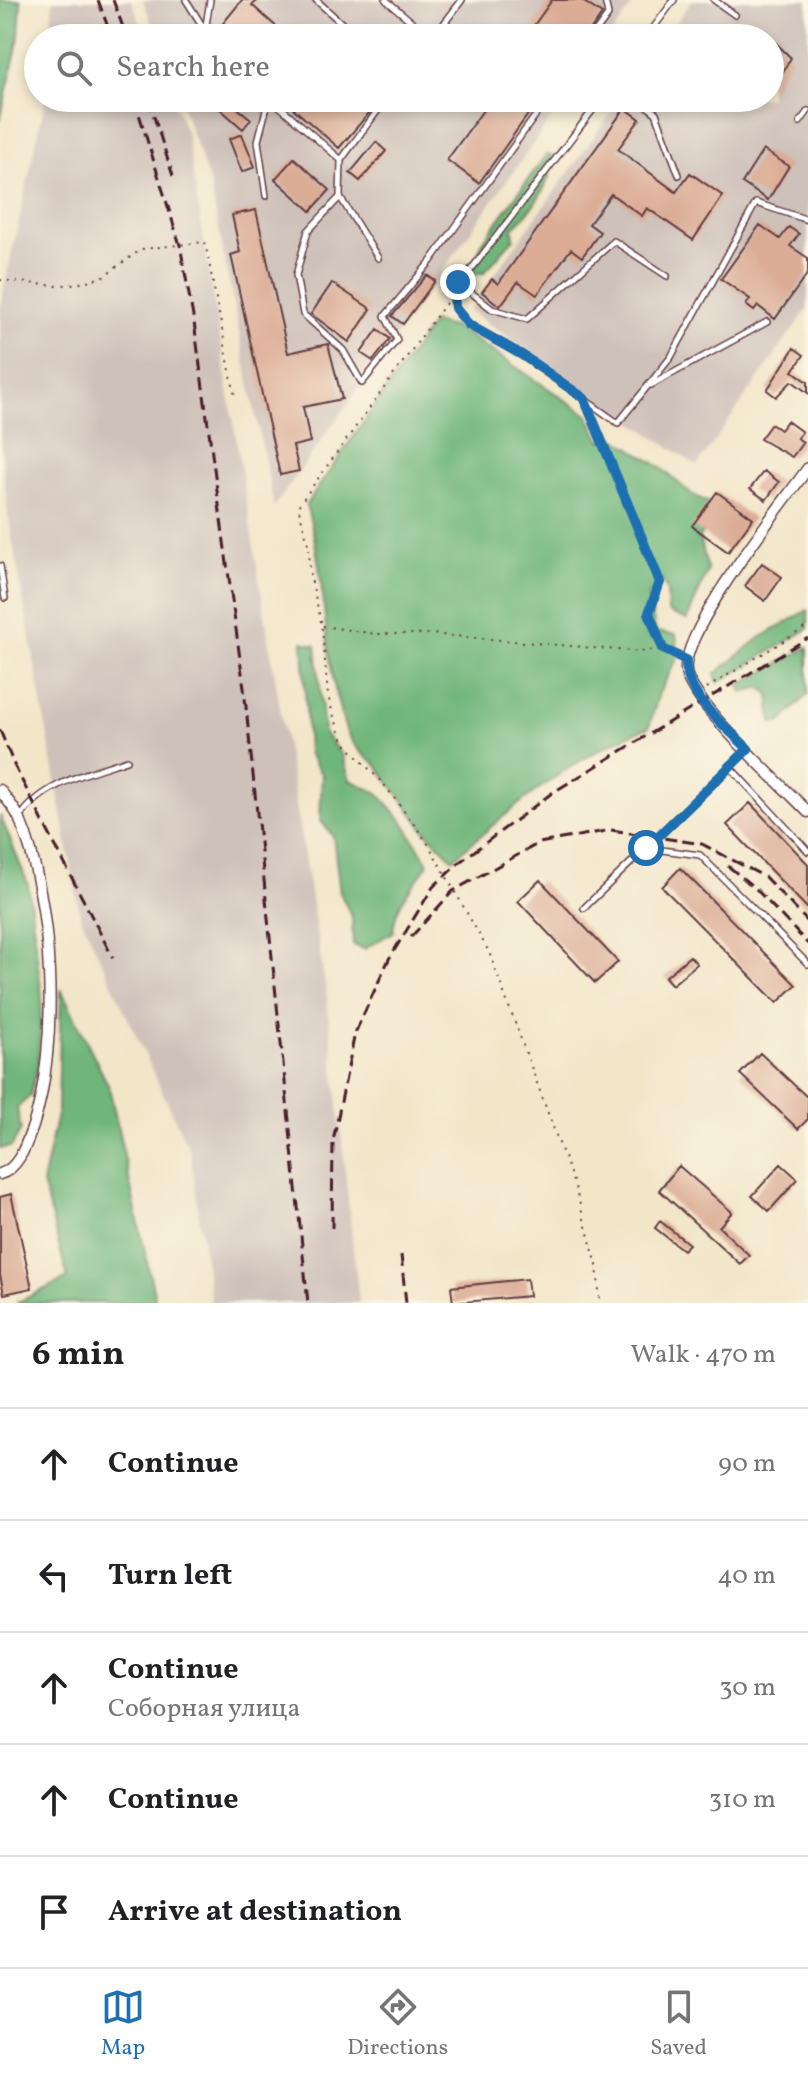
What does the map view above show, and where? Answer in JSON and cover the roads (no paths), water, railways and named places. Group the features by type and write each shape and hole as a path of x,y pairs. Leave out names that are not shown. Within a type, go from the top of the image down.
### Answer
{"street":[{"path":"808,468 700,624 686,660 685,672 699,697 808,812"},
{"path":"0,790 20,819 41,903 51,1013 47,1058 36,1116 17,1160 7,1172 0,1174"}],"lane":[{"path":"186,0 201,24"},
{"path":"206,24 210,0"},
{"path":"316,0 343,24"},
{"path":"386,0 415,24"},
{"path":"443,24 462,0"},
{"path":"601,24 608,15 605,0"},
{"path":"656,24 674,0"},
{"path":"714,0 735,15"},
{"path":"800,122 808,111"},
{"path":"265,112 258,141 266,196"},
{"path":"285,112 341,160"},
{"path":"377,112 341,160 340,197 378,258"},
{"path":"340,197 308,231 296,275 303,314 343,350 362,383 397,340 385,316 431,261 538,112"},
{"path":"591,112 458,282 454,292 455,308 469,325 522,355 618,423 671,357 756,203 808,220"},
{"path":"655,112 679,175"},
{"path":"458,282 492,309 527,319 614,241 667,276"},
{"path":"646,387 767,322"},
{"path":"0,566 5,598"},
{"path":"584,908 748,749"},
{"path":"20,819 31,800 79,776 127,760"},
{"path":"730,767 808,851"},
{"path":"646,848 700,855 808,964"}],"railway":[{"path":"98,0 107,24"},
{"path":"113,0 122,24"},
{"path":"138,112 180,245 194,322 244,688 308,1303"},
{"path":"152,112 173,176"},
{"path":"332,1228 333,1141 355,1033 389,959 433,887 461,861 552,793 808,638"},
{"path":"0,730 14,765 113,958"},
{"path":"411,937 453,891 539,843 611,830 702,844 765,877 808,922"},
{"path":"728,866 756,889 808,944"},
{"path":"401,1255 406,1303"}]}
